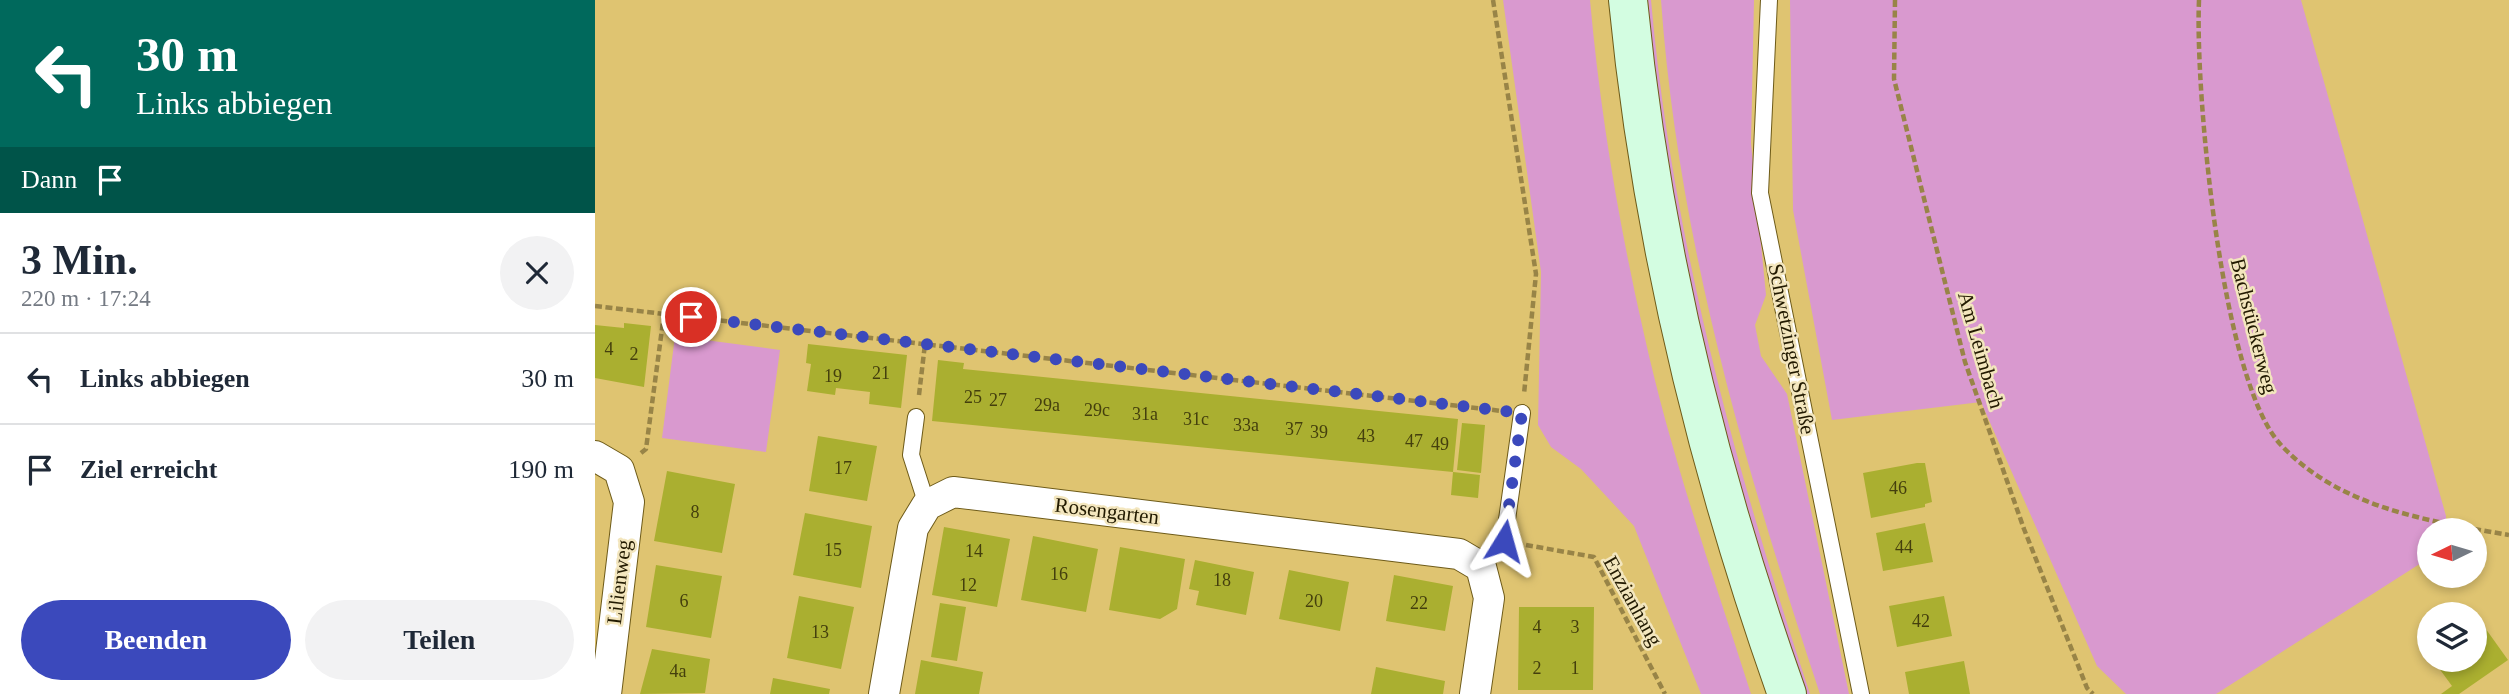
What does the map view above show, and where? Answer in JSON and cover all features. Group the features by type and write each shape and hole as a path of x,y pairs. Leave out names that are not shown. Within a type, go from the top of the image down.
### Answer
{"main road":[{"path":"1628,0 1650,183 1673,303 1701,419 1787,694"}],"street":[{"name":"Lilienweg","path":"606,694 629,502 607,463"},
{"name":"Rosengarten","path":"927,505 953,492 1459,554 1481,567 1489,598 1475,694"},
{"path":"884,694 913,528 927,505"}],"lane":[{"name":"Schwetzinger Straße","path":"1769,0 1760,193 1861,694"},
{"path":"1504,541 1522,413"},
{"path":"916,417 911,455 927,505"}],"path":[{"path":"595,306 1522,413 1536,274 1493,0"},
{"name":"Am Leimbach","path":"1895,0 1894,79 1965,362 2024,529 2087,688 2093,694"},
{"name":"Bachstückerweg","path":"2199,0 2204,134 2216,231 2242,363 2259,412 2280,444 2326,481 2365,502 2415,518 2509,535"},
{"path":"607,463 646,449 664,314"},
{"path":"916,417 925,344"},
{"name":"Enzianhang","path":"1504,541 1594,556 1665,694"}],"shaded area":[{"path":"1503,0 1590,0 1611,168 1644,334 1680,470 1751,694 1701,694 1634,526 1581,469 1551,447 1538,425 1541,272"},
{"path":"1648,0 1651,0 1674,177 1710,351 1756,523 1810,694 1803,694 1776,609 1725,438 1703,351 1668,177"},
{"path":"1661,0 1754,0 1751,143 1766,295 1755,325 1761,356 1787,394 1849,694 1820,694 1741,438 1699,265 1682,177"},
{"path":"1790,0 2301,0 2446,518 2417,518 2417,566 2216,694 2126,694 2097,666 1981,402 1832,420 1793,210"},
{"path":"675,336 780,350 766,452 662,438"}],"building":[{"path":"624,323 651,326 644,387 595,378 595,325 624,328"},
{"path":"808,344 907,355 901,408 869,404 870,392 836,388 835,395 807,391 811,364 806,363"},
{"path":"938,360 964,363 963,369 1458,419 1453,472 932,421"},
{"path":"1462,423 1485,425 1481,473 1457,470"},
{"path":"818,436 877,446 867,501 809,491"},
{"path":"1925,463 1932,502 1925,504 1925,507 1871,518 1863,473"},
{"path":"667,471 735,484 722,553 654,541"},
{"path":"1453,472 1480,475 1478,498 1451,495"},
{"path":"805,513 872,526 861,588 793,575"},
{"path":"1925,523 1933,562 1883,571 1876,533"},
{"path":"944,527 1010,539 997,607 932,595"},
{"path":"1033,536 1098,549 1086,612 1021,600"},
{"path":"1120,547 1185,559 1177,609 1160,619 1109,610"},
{"path":"1195,560 1254,572 1246,615 1196,605 1199,591 1189,589"},
{"path":"656,565 722,576 711,638 646,627"},
{"path":"1289,570 1349,582 1340,631 1279,619"},
{"path":"1394,575 1453,586 1445,631 1386,621"},
{"path":"799,596 854,607 841,669 787,658"},
{"path":"1944,596 1952,636 1897,647 1889,606"},
{"path":"940,603 966,607 957,661 931,657"},
{"path":"1519,607 1594,607 1593,690 1518,690"},
{"path":"2487,631 2508,660 2459,694 2441,694 2452,686 2442,672 2487,672"},
{"path":"652,649 710,659 705,693 640,694"},
{"path":"921,660 983,672 979,694 915,694"},
{"path":"1964,661 1970,694 1909,694 1905,672"},
{"path":"1376,667 1445,681 1443,694 1371,694"},
{"path":"773,678 830,689 829,694 770,694"}],"route":[{"path":"691,317 1522,413 1504,541"}]}
